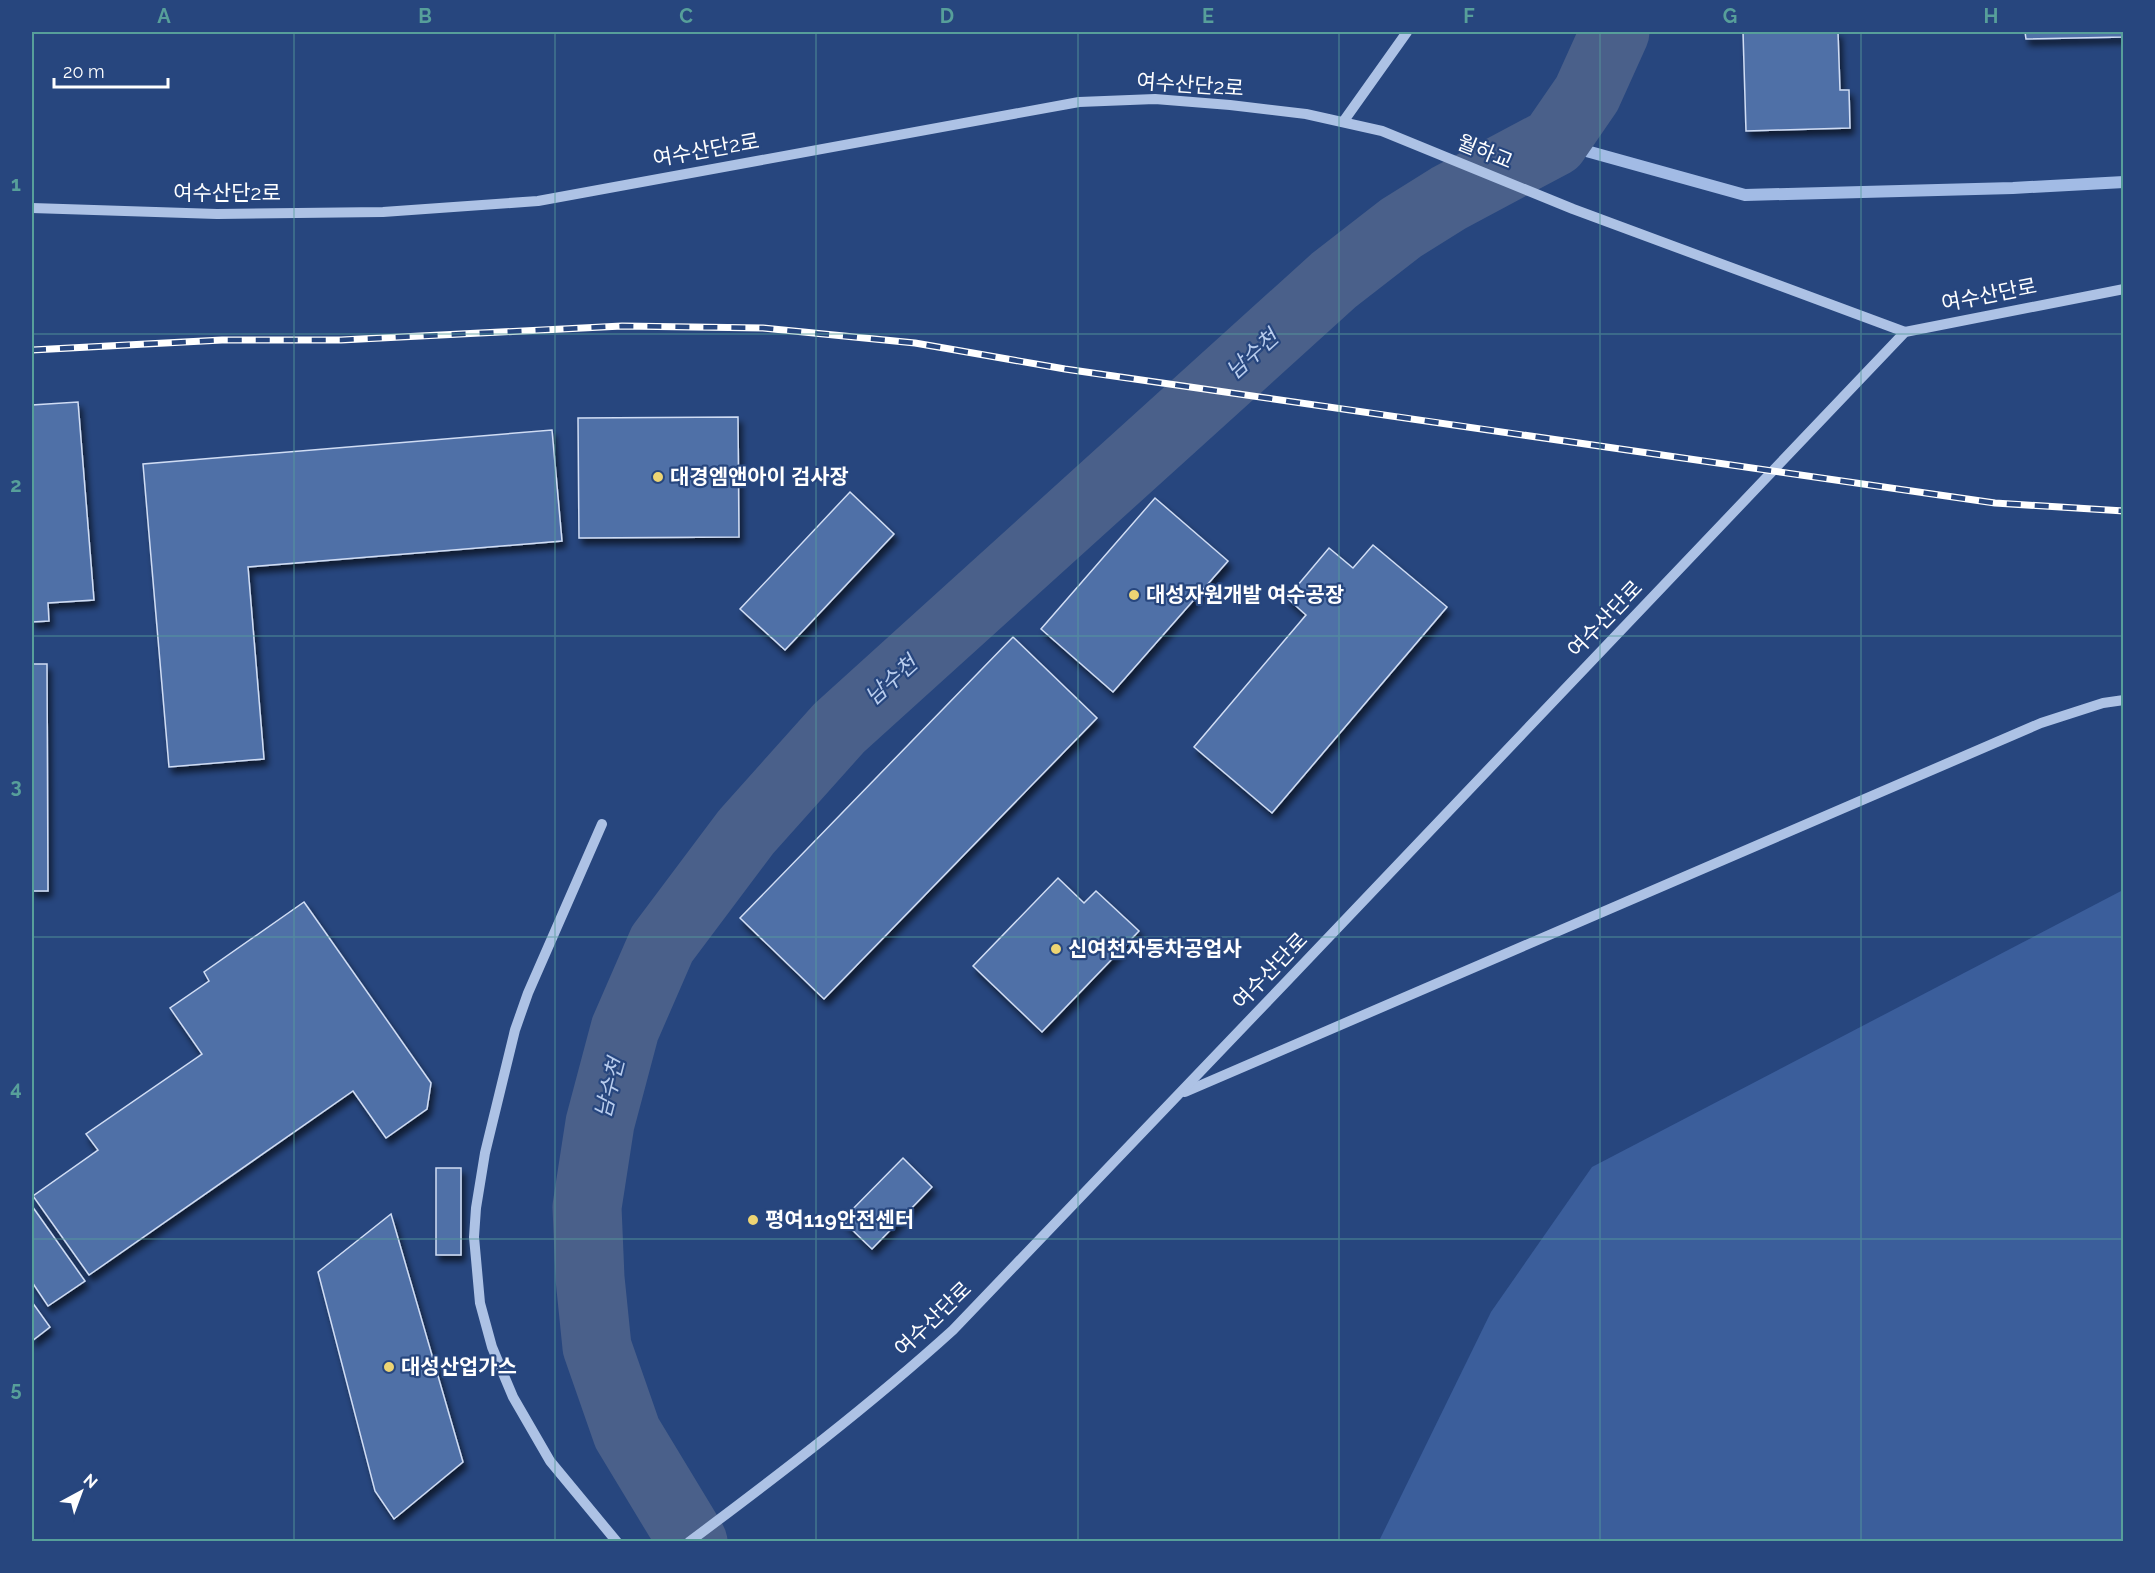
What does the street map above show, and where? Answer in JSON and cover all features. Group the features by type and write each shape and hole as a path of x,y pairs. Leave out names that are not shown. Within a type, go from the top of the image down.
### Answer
{"street":[{"path":"1343,122 1407,32"},
{"name":"여수산단2로","path":"32,208 217,214 383,212 538,201 1079,102 1155,99 1306,114 1382,130"},
{"name":"월하교","path":"1382,130 1573,209 1905,332"},
{"name":"여수산단로","path":"689,1542 889,1387 952,1330 1905,332 2124,289"},
{"name":"여수산단로","path":"1179,1094 2041,723 2103,703 2124,700"},
{"path":"602,824 528,993 515,1030 485,1153 474,1237 480,1303 492,1347 513,1397 550,1461 617,1542"}],"shaded area":[{"path":"2123,890 2123,1541 1379,1541 1491,1312 1592,1167"}],"building":[{"path":"1743,32 1838,32 1840,90 1849,90 1850,128 1746,131"},
{"path":"2025,32 2124,32 2124,37 2026,39"},
{"path":"78,402 94,600 48,603 49,621 32,622 32,405"},
{"name":"대경엠앤아이 검사장","path":"738,417 739,537 579,538 578,418"},
{"path":"552,430 562,541 248,567 264,759 169,767 143,464"},
{"path":"850,492 894,534 785,650 740,609"},
{"name":"대성자원개발 여수공장","path":"1155,498 1228,561 1113,692 1041,629"},
{"path":"1373,545 1447,607 1272,813 1194,747 1306,615 1287,598 1329,548 1353,568"},
{"path":"1013,637 1097,718 824,999 740,918"},
{"path":"32,664 47,664 48,891 32,891"},
{"name":"신여천자동차공업사","path":"1058,878 1084,903 1096,891 1139,931 1042,1032 973,966"},
{"path":"304,902 431,1083 427,1109 386,1138 353,1091 89,1275 33,1196 98,1150 86,1134 202,1054 170,1008 209,981 204,972"},
{"path":"903,1158 932,1187 872,1249 842,1220"},
{"path":"436,1168 461,1168 461,1255 436,1255"},
{"path":"32,1206 85,1281 48,1306 32,1282"},
{"name":"대성산업가스","path":"391,1214 463,1462 394,1519 375,1491 318,1272"},
{"path":"32,1302 50,1327 32,1341"}],"waterway":[{"name":"남수천","path":"693,1542 627,1433 597,1347 590,1278 587,1207 600,1123 625,1029 662,944 746,832 839,728 1334,280 1401,228 1449,198 1554,142 1587,94 1615,32"},
{"path":"1554,142 1745,195 2013,188 2124,182"}],"railway":[{"path":"32,350 222,340 341,340 622,326 763,328 915,343 1065,369 1995,503 2124,511"}],"place":[{"name":"대경엠앤아이 검사장","path":"658,477"},
{"name":"대성자원개발 여수공장","path":"1134,595"},
{"name":"신여천자동차공업사","path":"1056,949"},
{"name":"평여119안전센터","path":"753,1220"},
{"name":"대성산업가스","path":"389,1367"}]}
